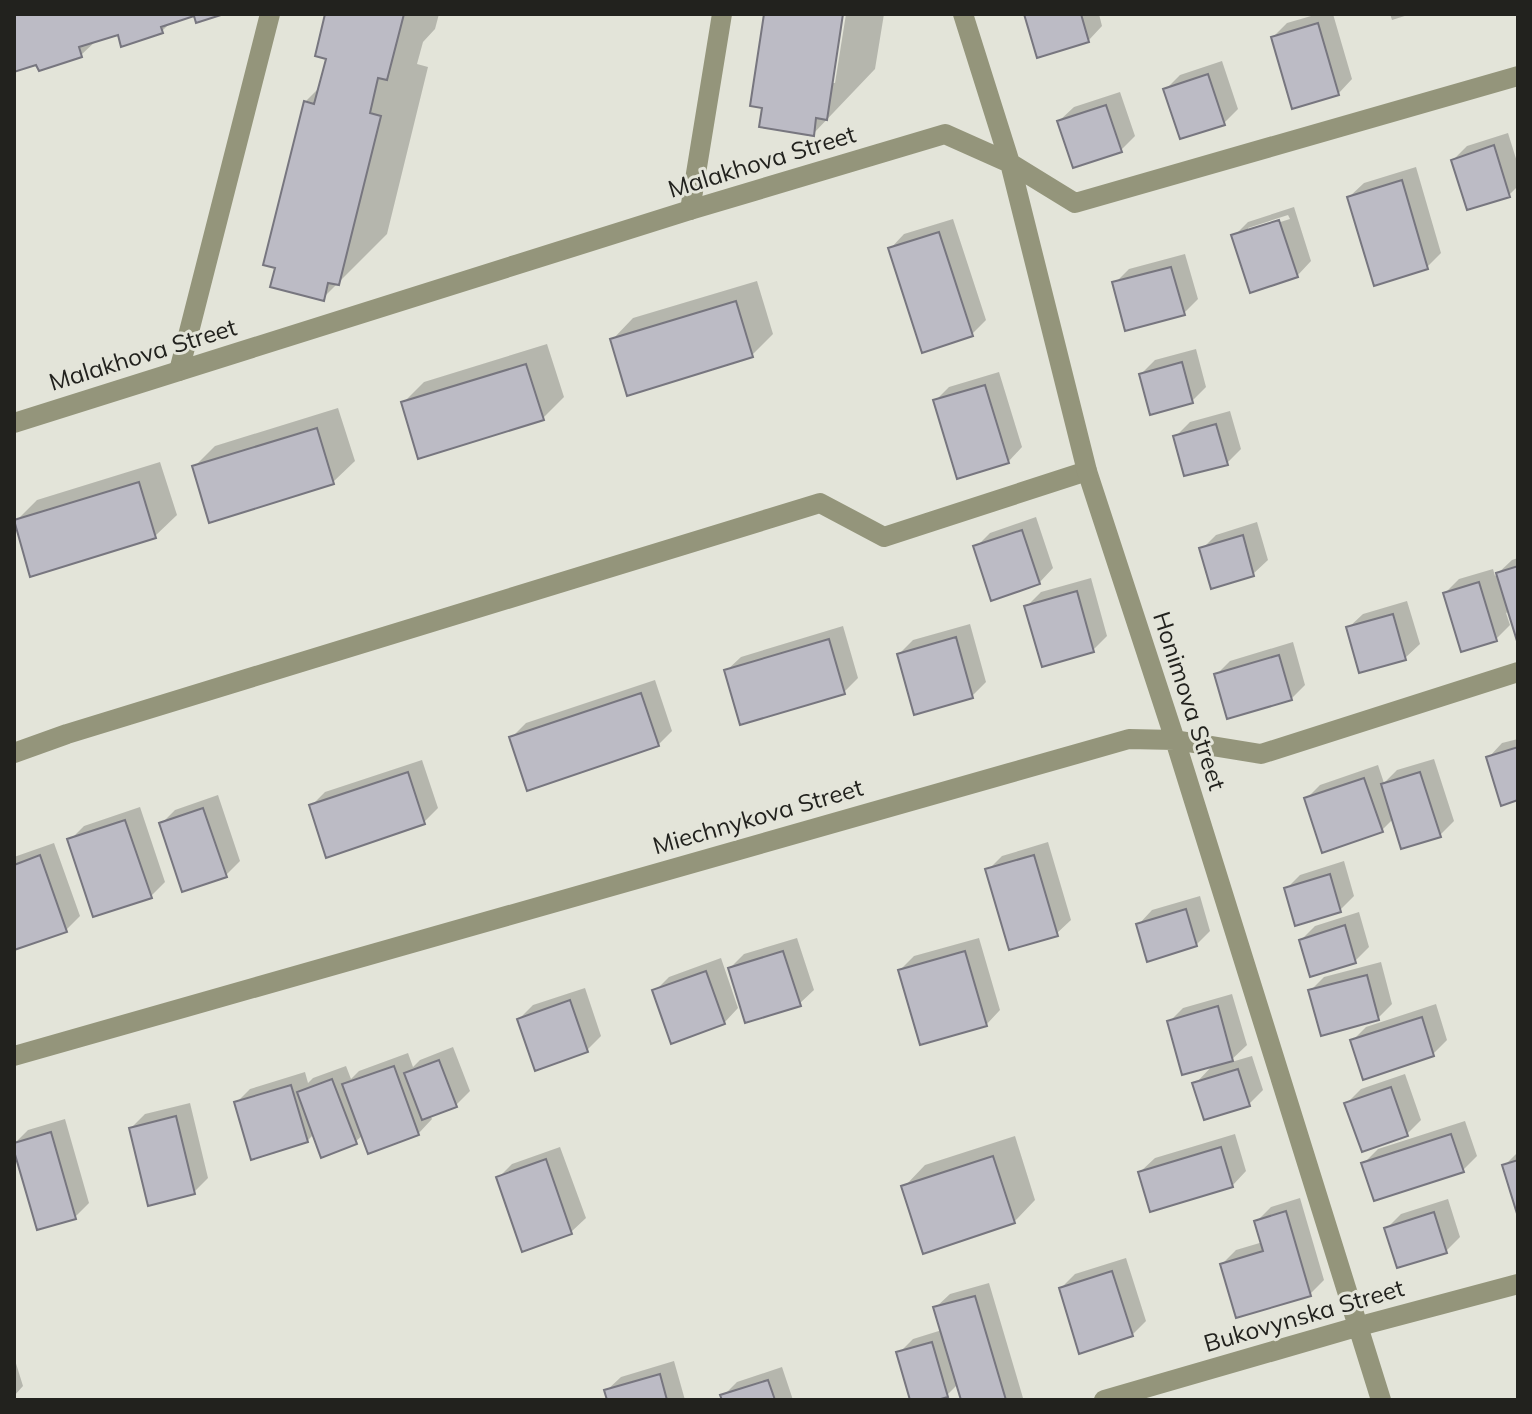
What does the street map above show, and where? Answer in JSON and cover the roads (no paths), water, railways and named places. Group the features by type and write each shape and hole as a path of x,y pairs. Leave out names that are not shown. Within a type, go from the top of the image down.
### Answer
{"street":[{"path":"179,371 270,14"},
{"path":"690,210 722,14"},
{"name":"Honimova Street","path":"963,14 1010,163 1087,471 1175,740 1381,1400"},
{"name":"Malakhova Street","path":"14,423 690,210 945,134 1010,163 1075,203 1518,76"},
{"path":"14,753 67,734 820,503 884,537 1087,471"},
{"name":"Miechnykova Street","path":"14,1056 1129,739 1175,740 1261,754 1518,672"},
{"name":"Bukovynska Street","path":"1104,1400 1518,1284"}]}
